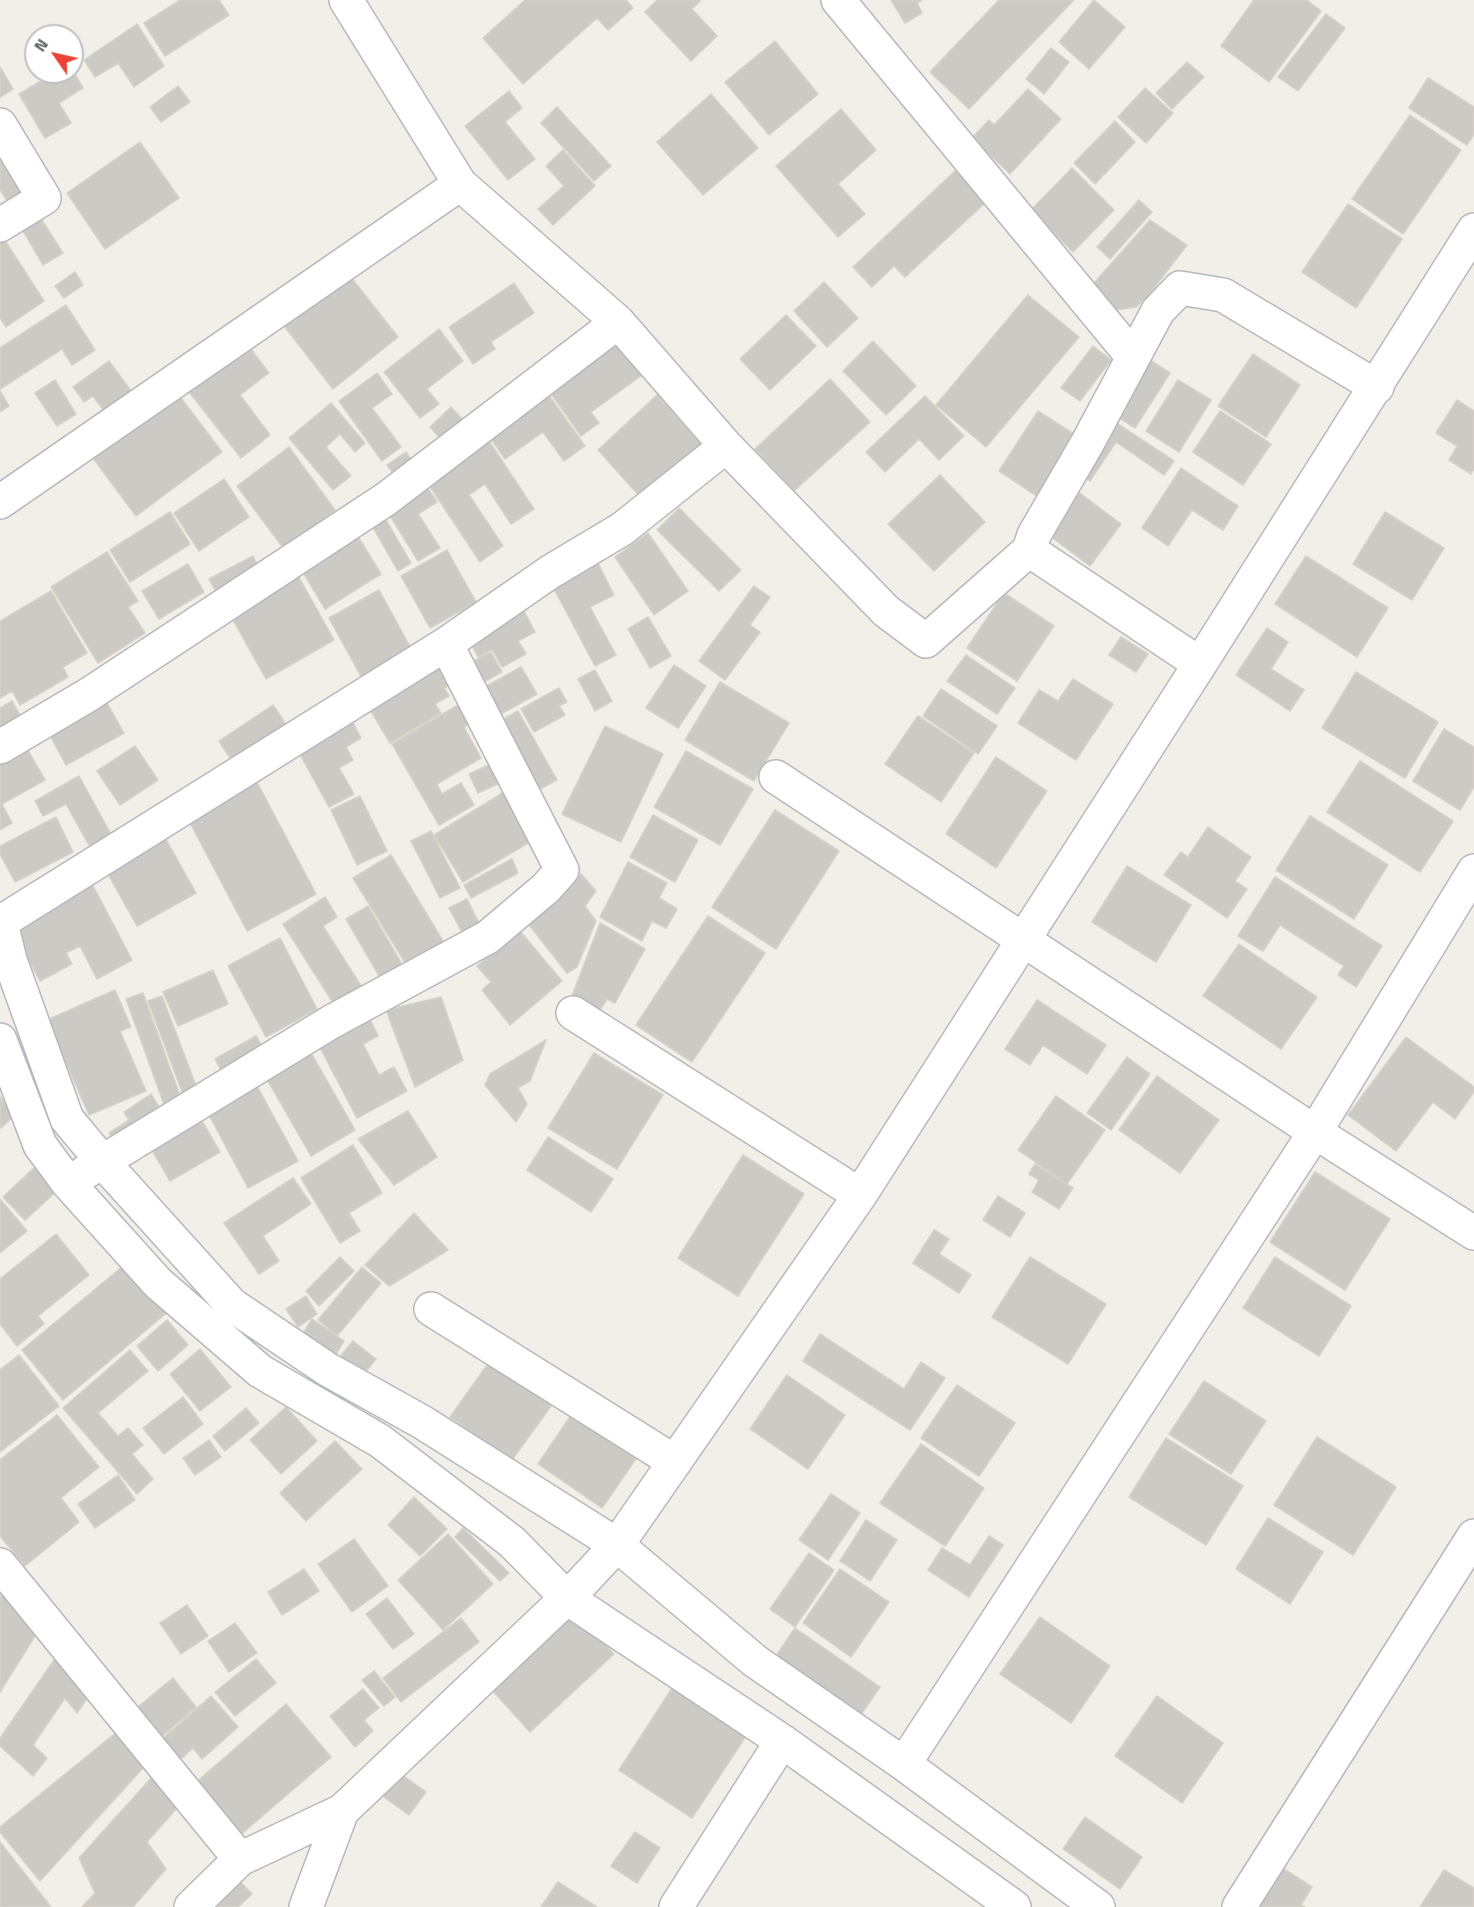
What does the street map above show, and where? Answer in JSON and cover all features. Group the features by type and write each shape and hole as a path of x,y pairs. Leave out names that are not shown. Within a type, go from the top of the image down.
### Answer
{"street":[{"path":"346,0 460,184 618,322 726,446 886,611 926,641 1029,550 1034,535 1088,442 1158,311 1180,288 1223,295 1377,387"},
{"path":"838,0 1133,357"},
{"path":"0,125 44,198 0,225"},
{"path":"0,502 460,184"},
{"path":"191,1907 240,1859 342,1810 570,1595 611,1551 860,1195 1377,387 1474,231"},
{"path":"0,747 88,695 386,499 618,322"},
{"path":"726,446 622,529 550,572 446,644 1,920 10,960 67,1119 232,1305 327,1370 422,1422 611,1551 755,1661 904,1764 1098,1907"},
{"path":"1029,550 1200,664"},
{"path":"68,1183 331,1022 489,937 546,888 562,870 446,644"},
{"path":"776,777 1315,1132 1474,1233"},
{"path":"904,1764 1315,1132 1474,871"},
{"path":"573,1012 860,1195"},
{"path":"0,1040 40,1145 68,1183 158,1283 260,1371 380,1441 512,1542 570,1595 782,1741 1014,1907"},
{"path":"430,1308 675,1462"},
{"path":"1239,1907 1474,1536"},
{"path":"0,1565 240,1859"},
{"path":"676,1907 782,1741"},
{"path":"306,1907 342,1810"}],"building":[{"path":"180,0 219,0 229,15 165,56 144,23"},
{"path":"525,0 626,0 633,8 608,30 597,18 523,84 483,38"},
{"path":"657,0 701,0 692,9 717,36 691,61 645,12"},
{"path":"891,0 922,0 917,3 922,13 905,23"},
{"path":"999,0 1074,0 969,109 930,72"},
{"path":"1094,0 1125,27 1089,69 1059,42"},
{"path":"1254,0 1307,0 1321,11 1269,82 1221,46"},
{"path":"1326,14 1345,28 1298,91 1278,77"},
{"path":"137,24 164,66 134,87 118,63 95,77 84,60"},
{"path":"775,41 818,94 769,135 725,82"},
{"path":"1051,48 1069,62 1044,94 1026,79"},
{"path":"1187,62 1204,77 1172,109 1156,93"},
{"path":"0,67 13,89 0,97"},
{"path":"1428,78 1474,107 1474,134 1467,145 1409,108"},
{"path":"36,84 81,84 83,88 59,103 71,123 45,138 19,94"},
{"path":"178,86 190,102 161,122 150,107"},
{"path":"1145,88 1173,113 1146,143 1118,117"},
{"path":"1028,89 1061,119 1010,174 972,138 989,120 994,125"},
{"path":"509,91 522,108 505,122 535,159 508,180 465,126"},
{"path":"711,94 758,148 703,195 657,142"},
{"path":"557,107 611,166 594,181 541,123"},
{"path":"841,109 876,150 838,184 865,214 838,237 776,166"},
{"path":"1410,115 1461,150 1403,234 1352,199"},
{"path":"1115,121 1135,142 1095,184 1074,163"},
{"path":"140,142 179,198 105,249 67,193"},
{"path":"0,148 27,189 8,202 0,190"},
{"path":"563,150 595,186 553,225 538,209 564,186 546,166"},
{"path":"1072,168 1114,210 1073,252 1031,210"},
{"path":"956,170 986,202 905,277 894,266 872,287 853,267"},
{"path":"1139,200 1152,212 1110,259 1097,247"},
{"path":"1348,204 1402,239 1356,308 1302,272"},
{"path":"40,217 63,253 43,265 22,229"},
{"path":"1150,220 1187,245 1147,297 1136,307 1115,310 1094,283"},
{"path":"4,239 44,301 6,327 0,318 0,241"},
{"path":"346,271 398,337 333,389 281,322"},
{"path":"75,272 83,285 64,298 55,286"},
{"path":"824,282 858,318 827,347 794,311"},
{"path":"514,283 534,313 491,342 495,349 473,364 449,327"},
{"path":"1028,295 1079,337 986,447 936,405"},
{"path":"66,305 95,350 72,365 62,349 0,389 0,348"},
{"path":"786,315 816,346 770,390 740,359"},
{"path":"439,329 463,361 427,389 439,404 420,418 384,372"},
{"path":"619,336 645,373 591,412 599,423 581,436 547,388"},
{"path":"873,341 916,386 886,415 843,371"},
{"path":"247,344 269,373 240,395 270,435 241,458 186,388"},
{"path":"1093,346 1111,360 1080,401 1061,388"},
{"path":"1253,354 1300,385 1266,437 1218,406"},
{"path":"1147,358 1170,373 1135,428 1112,413"},
{"path":"109,361 134,395 107,415 93,396 84,402 73,387"},
{"path":"377,373 392,394 372,408 401,447 382,461 339,401"},
{"path":"830,379 870,422 794,491 755,449"},
{"path":"55,380 76,414 57,426 35,393"},
{"path":"1178,380 1211,400 1179,452 1146,431"},
{"path":"175,390 222,452 136,516 90,454"},
{"path":"545,390 585,446 564,461 543,432 505,459 486,432"},
{"path":"0,391 9,406 0,412"},
{"path":"657,395 702,445 642,499 598,450"},
{"path":"925,396 964,436 939,460 919,439 885,472 866,452"},
{"path":"1457,400 1474,411 1474,469 1471,474 1449,460 1457,446 1436,433"},
{"path":"331,403 365,443 355,452 340,434 326,447 351,476 333,490 289,438"},
{"path":"451,407 469,426 447,446 430,427"},
{"path":"1038,411 1083,440 1043,500 999,471"},
{"path":"1220,411 1271,444 1243,485 1193,452"},
{"path":"1109,418 1174,461 1164,475 1116,442 1090,481 1074,470"},
{"path":"485,435 534,509 511,524 485,484 469,495 503,546 480,562 423,476"},
{"path":"289,447 335,510 284,549 237,486"},
{"path":"406,452 415,466 397,478 387,465"},
{"path":"1181,468 1238,506 1223,530 1192,510 1168,546 1142,528"},
{"path":"940,475 985,522 934,571 888,524"},
{"path":"224,479 249,517 199,551 174,513"},
{"path":"423,481 437,502 418,514 440,548 418,561 384,506"},
{"path":"1073,488 1121,524 1090,566 1042,530"},
{"path":"679,508 741,570 719,591 657,530"},
{"path":"381,511 411,563 398,571 368,519"},
{"path":"170,512 190,544 130,582 110,550"},
{"path":"1385,512 1444,548 1412,600 1353,564"},
{"path":"354,530 381,574 325,609 298,564"},
{"path":"648,533 688,591 654,615 615,557"},
{"path":"447,550 476,602 430,628 401,576"},
{"path":"107,552 138,601 128,607 145,633 98,663 51,587"},
{"path":"253,556 262,574 219,597 209,579"},
{"path":"1306,556 1388,608 1357,657 1275,604"},
{"path":"597,561 614,595 590,607 616,655 595,666 552,585"},
{"path":"188,564 204,592 159,619 142,591"},
{"path":"296,572 334,640 266,679 228,611"},
{"path":"754,586 770,597 750,625 760,632 725,680 699,661"},
{"path":"379,590 413,652 363,680 329,618"},
{"path":"51,591 87,653 63,667 68,677 20,705 12,691 0,698 0,621"},
{"path":"1004,593 1054,626 1017,681 967,648"},
{"path":"524,611 535,632 518,641 526,654 502,667 492,649 478,657 470,641"},
{"path":"648,617 671,656 650,668 628,629"},
{"path":"1267,628 1288,642 1271,669 1304,690 1290,711 1236,675"},
{"path":"1121,637 1148,654 1136,672 1109,655"},
{"path":"491,652 502,672 482,683 470,663"},
{"path":"966,655 1015,688 997,714 947,681"},
{"path":"443,662 454,682 444,688 449,696 435,704 441,713 390,743 368,706"},
{"path":"674,665 706,686 678,728 646,708"},
{"path":"521,667 537,694 499,715 483,688"},
{"path":"595,670 612,701 595,711 578,679"},
{"path":"1356,672 1438,722 1405,778 1322,728"},
{"path":"1073,679 1113,704 1076,760 1018,723 1039,690 1058,701"},
{"path":"720,682 789,723 754,781 685,740"},
{"path":"559,688 567,702 559,706 565,715 534,732 521,709"},
{"path":"941,689 997,726 978,754 923,716"},
{"path":"104,698 124,733 66,765 47,730"},
{"path":"12,701 21,717 0,729 0,708"},
{"path":"273,705 289,729 234,764 219,741"},
{"path":"458,705 469,724 464,727 481,758 437,784 442,794 461,783 474,805 439,825 392,744"},
{"path":"518,711 557,780 538,790 500,721"},
{"path":"918,716 974,753 941,802 885,764"},
{"path":"351,719 361,738 346,747 353,760 339,768 354,794 329,807 297,749"},
{"path":"605,726 663,754 621,842 562,814"},
{"path":"1444,729 1474,747 1474,787 1460,810 1413,781"},
{"path":"24,743 45,780 2,804 12,823 0,830 0,757"},
{"path":"135,746 158,780 120,805 97,771"},
{"path":"686,751 753,789 720,845 654,807"},
{"path":"996,757 1047,791 996,868 946,834"},
{"path":"1360,761 1453,821 1420,872 1327,812"},
{"path":"495,762 504,781 478,793 469,774"},
{"path":"79,776 112,836 90,847 66,804 43,816 35,801"},
{"path":"257,782 316,894 247,931 188,819"},
{"path":"504,792 533,840 463,882 434,835"},
{"path":"360,796 387,851 357,865 331,810"},
{"path":"775,810 839,851 776,949 712,907"},
{"path":"653,815 698,840 675,882 630,857"},
{"path":"1310,816 1388,865 1354,919 1276,870"},
{"path":"56,817 73,852 15,882 0,854 0,846"},
{"path":"1208,827 1251,857 1235,881 1247,889 1227,918 1164,875 1181,852 1188,857"},
{"path":"431,831 460,888 440,898 411,841"},
{"path":"163,834 196,893 137,926 104,867"},
{"path":"391,855 446,946 409,969 353,878"},
{"path":"512,859 518,873 471,898 464,885"},
{"path":"628,862 667,883 659,898 677,909 666,928 652,921 642,941 600,917"},
{"path":"1127,866 1191,905 1156,962 1092,922"},
{"path":"581,874 596,891 585,906 596,921 577,967 567,973 522,916"},
{"path":"1275,877 1382,946 1356,987 1338,975 1344,966 1280,925 1263,951 1238,936"},
{"path":"90,880 132,960 97,979 80,946 66,953 72,964 40,981 9,922"},
{"path":"325,897 337,917 323,926 365,992 337,1009 283,924"},
{"path":"467,899 480,925 463,934 449,908"},
{"path":"368,906 404,968 382,981 346,919"},
{"path":"708,916 765,953 692,1062 636,1025"},
{"path":"600,923 645,949 615,1003 607,999 599,1012 572,996"},
{"path":"519,930 562,981 510,1025 482,990 491,982 477,966"},
{"path":"280,938 317,1009 266,1037 228,966"},
{"path":"1239,944 1317,997 1281,1049 1203,996"},
{"path":"213,970 228,1004 178,1026 163,992"},
{"path":"115,990 131,1027 120,1031 146,1091 89,1115 47,1020"},
{"path":"143,993 183,1104 166,1110 126,999"},
{"path":"162,996 198,1091 184,1097 148,1001"},
{"path":"441,997 463,1060 415,1087 386,1010"},
{"path":"1037,1000 1106,1045 1087,1074 1043,1045 1030,1065 1005,1049"},
{"path":"369,1017 378,1036 363,1044 379,1075 394,1067 407,1091 357,1118 318,1044"},
{"path":"256,1036 267,1055 225,1078 215,1059"},
{"path":"1406,1037 1474,1087 1474,1092 1455,1119 1433,1102 1396,1151 1348,1115"},
{"path":"546,1040 530,1081 518,1088 527,1104 516,1122 485,1085 490,1074"},
{"path":"310,1051 355,1130 311,1156 265,1076"},
{"path":"594,1053 663,1095 617,1169 548,1128"},
{"path":"1127,1057 1150,1074 1111,1130 1087,1113"},
{"path":"1157,1076 1219,1120 1180,1173 1119,1130"},
{"path":"257,1086 298,1161 248,1188 208,1113"},
{"path":"151,1094 159,1107 150,1113 119,1148 109,1133 129,1120 124,1112"},
{"path":"0,1096 14,1116 1,1128 0,1126"},
{"path":"1056,1096 1105,1130 1067,1184 1018,1150"},
{"path":"408,1111 437,1157 394,1185 358,1139"},
{"path":"199,1116 220,1152 170,1181 149,1145"},
{"path":"548,1137 613,1179 591,1212 527,1170"},
{"path":"353,1145 382,1193 349,1213 360,1231 340,1243 301,1178"},
{"path":"743,1155 804,1194 738,1296 678,1258"},
{"path":"1035,1164 1073,1188 1059,1209 1032,1192 1039,1180 1029,1174"},
{"path":"35,1167 57,1191 25,1220 3,1197"},
{"path":"1315,1172 1390,1219 1345,1290 1270,1242"},
{"path":"293,1178 311,1204 263,1236 279,1261 259,1274 224,1223"},
{"path":"998,1196 1025,1213 1010,1237 983,1220"},
{"path":"0,1199 27,1231 0,1253"},
{"path":"414,1213 448,1250 389,1286 365,1265"},
{"path":"934,1230 949,1239 939,1254 971,1275 959,1293 913,1263"},
{"path":"56,1234 89,1275 38,1316 44,1324 17,1346 0,1324 0,1279"},
{"path":"340,1257 354,1271 319,1306 306,1291"},
{"path":"1030,1257 1106,1304 1068,1364 992,1317"},
{"path":"1275,1257 1351,1306 1319,1356 1243,1308"},
{"path":"129,1261 170,1310 63,1400 22,1350"},
{"path":"362,1267 381,1283 337,1336 318,1320"},
{"path":"306,1296 317,1314 298,1327 286,1309"},
{"path":"312,1319 344,1341 334,1357 302,1335"},
{"path":"167,1320 188,1345 158,1371 137,1346"},
{"path":"820,1334 904,1389 921,1362 945,1378 910,1430 803,1361"},
{"path":"353,1341 376,1359 363,1375 340,1357"},
{"path":"200,1349 231,1387 200,1411 170,1374"},
{"path":"130,1350 148,1371 98,1413 118,1436 128,1428 143,1445 132,1454 153,1479 137,1494 63,1408"},
{"path":"19,1355 59,1406 0,1452 0,1370"},
{"path":"492,1358 554,1402 512,1460 450,1417"},
{"path":"787,1375 845,1415 808,1469 750,1429"},
{"path":"1204,1381 1266,1421 1231,1474 1169,1434"},
{"path":"957,1385 1015,1423 979,1476 921,1438"},
{"path":"183,1397 203,1424 164,1454 143,1428"},
{"path":"286,1407 317,1441 281,1474 250,1440"},
{"path":"246,1408 259,1423 225,1451 213,1436"},
{"path":"576,1408 640,1453 602,1508 538,1464"},
{"path":"57,1415 99,1467 61,1498 79,1522 25,1566 0,1536 0,1460"},
{"path":"1317,1437 1396,1487 1353,1555 1274,1505"},
{"path":"1166,1438 1243,1486 1206,1545 1129,1497"},
{"path":"209,1440 221,1457 195,1475 183,1458"},
{"path":"335,1441 362,1469 306,1521 280,1493"},
{"path":"921,1444 984,1488 945,1546 880,1503"},
{"path":"118,1475 135,1500 95,1528 78,1504"},
{"path":"831,1494 860,1513 828,1560 799,1540"},
{"path":"414,1497 447,1529 420,1556 388,1525"},
{"path":"1268,1518 1323,1552 1290,1604 1236,1569"},
{"path":"866,1520 897,1540 870,1581 840,1561"},
{"path":"463,1528 509,1573 500,1581 455,1537"},
{"path":"448,1534 493,1584 443,1630 398,1580"},
{"path":"989,1536 1003,1545 969,1597 928,1570 942,1548 970,1565"},
{"path":"354,1539 388,1586 352,1612 318,1564"},
{"path":"809,1553 834,1570 795,1627 770,1609"},
{"path":"304,1569 319,1591 282,1615 268,1592"},
{"path":"840,1569 889,1602 851,1657 803,1623"},
{"path":"8,1582 42,1625 0,1692 0,1598"},
{"path":"387,1598 414,1634 393,1649 366,1614"},
{"path":"187,1605 208,1636 181,1654 160,1623"},
{"path":"574,1611 614,1654 530,1732 491,1689"},
{"path":"1040,1617 1110,1666 1071,1723 1000,1674"},
{"path":"461,1618 479,1642 401,1702 383,1678"},
{"path":"235,1623 257,1653 229,1672 208,1641"},
{"path":"795,1628 880,1687 856,1722 771,1663"},
{"path":"61,1650 92,1691 77,1713 65,1698 33,1745 47,1758 33,1776 0,1746 0,1738"},
{"path":"256,1659 276,1683 235,1716 215,1692"},
{"path":"374,1671 395,1697 384,1706 362,1680"},
{"path":"173,1678 196,1707 158,1740 133,1711"},
{"path":"676,1682 750,1730 692,1818 619,1770"},
{"path":"363,1689 379,1708 364,1720 373,1731 355,1747 330,1716"},
{"path":"211,1696 238,1727 202,1759 193,1748 180,1760 162,1739"},
{"path":"1157,1696 1223,1743 1182,1803 1115,1756"},
{"path":"286,1704 331,1757 238,1837 193,1785"},
{"path":"118,1731 144,1767 40,1881 0,1832 0,1827"},
{"path":"398,1772 426,1792 409,1815 381,1795"},
{"path":"153,1776 177,1808 147,1842 166,1869 133,1907 82,1907 95,1893 79,1858"},
{"path":"1085,1817 1142,1857 1120,1889 1063,1849"},
{"path":"635,1832 660,1848 637,1883 611,1866"},
{"path":"0,1842 51,1907 0,1907"},
{"path":"1281,1867 1312,1887 1301,1905 1305,1907 1256,1907"},
{"path":"1444,1870 1474,1888 1474,1907 1420,1907"},
{"path":"236,1877 252,1894 238,1907 219,1907 212,1899"},
{"path":"558,1882 597,1907 541,1907"}]}
